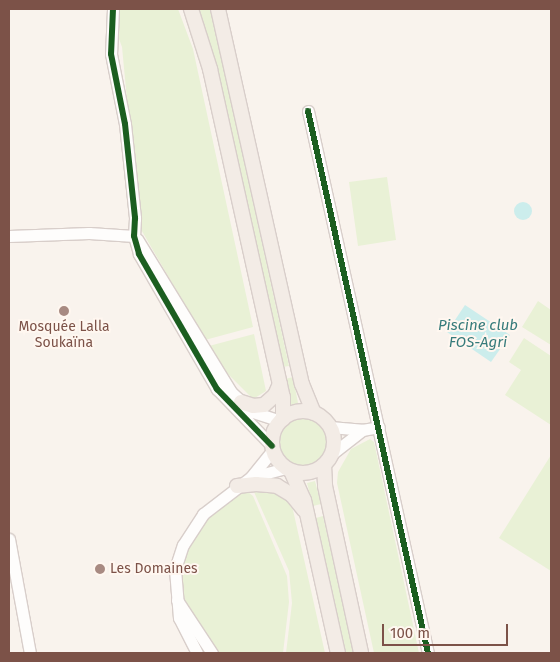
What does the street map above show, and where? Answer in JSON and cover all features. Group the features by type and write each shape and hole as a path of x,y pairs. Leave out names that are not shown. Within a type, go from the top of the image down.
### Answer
{"main road":[{"path":"191,9 210,69 280,384 282,420"},
{"path":"218,9 302,384 314,413 330,427 335,444 333,453 324,465 306,474 288,470"},
{"path":"241,402 253,406 264,405 276,395 280,384"},
{"path":"314,413 298,411 282,420 274,433 273,448 302,490 338,653"},
{"path":"324,465 325,486 361,653"},
{"path":"237,486 256,484 277,486 298,501 307,516"}],"street":[{"path":"113,9 110,44 125,124 135,218 134,236 142,263 207,374 231,405 273,448 250,477 203,514 189,532 175,569 179,618 197,653"},
{"path":"308,112 428,653"},
{"path":"9,236 89,233 134,236 150,256 207,356 241,402 260,415 282,420"},
{"path":"330,427 362,430 379,428"},
{"path":"333,453 362,430"},
{"path":"250,477 288,470"},
{"path":"9,539 30,653"},
{"path":"177,600 212,653"}],"green space":[{"path":"108,9 178,9 193,49 253,327 205,340 139,226 122,47"},
{"path":"199,9 211,9 289,366 282,367 217,74"},
{"path":"387,177 396,240 358,246 349,182"},
{"path":"538,301 551,310 551,345 522,327"},
{"path":"254,334 266,391 253,399 224,370 209,346"},
{"path":"524,338 551,356 551,425 505,395 521,370 509,362"},
{"path":"293,377 298,403 291,405 285,379"},
{"path":"299,418 309,418 321,425 328,437 328,447 321,459 309,466 299,466 291,462 284,455 280,447 280,437 284,429 291,422"},
{"path":"370,439 374,442 419,653 374,653 337,483 338,472 351,449"},
{"path":"551,455 551,571 499,538"},
{"path":"315,481 321,504 313,506 307,483"},
{"path":"248,492 253,496 287,576 289,602 283,653 202,653 197,648 176,578 197,524 237,493"},
{"path":"254,492 276,493 285,498 293,510 325,653 286,653 292,603 289,571"},
{"path":"323,516 354,653 346,653 316,518"}],"water":[{"path":"523,202 529,205 532,211 529,217 523,220 517,217 514,211 517,205"},
{"name":"Piscine club FOS-Agri","path":"465,305 510,335 491,362 447,332"}],"cycle path":[{"path":"113,9 111,54 125,124 135,218 134,236 139,254 217,389 272,446"},
{"path":"308,111 428,653"}],"place":[{"name":"Mosquée Lalla Soukaïna","path":"64,311"},
{"name":"Les Domaines","path":"100,569"}]}
